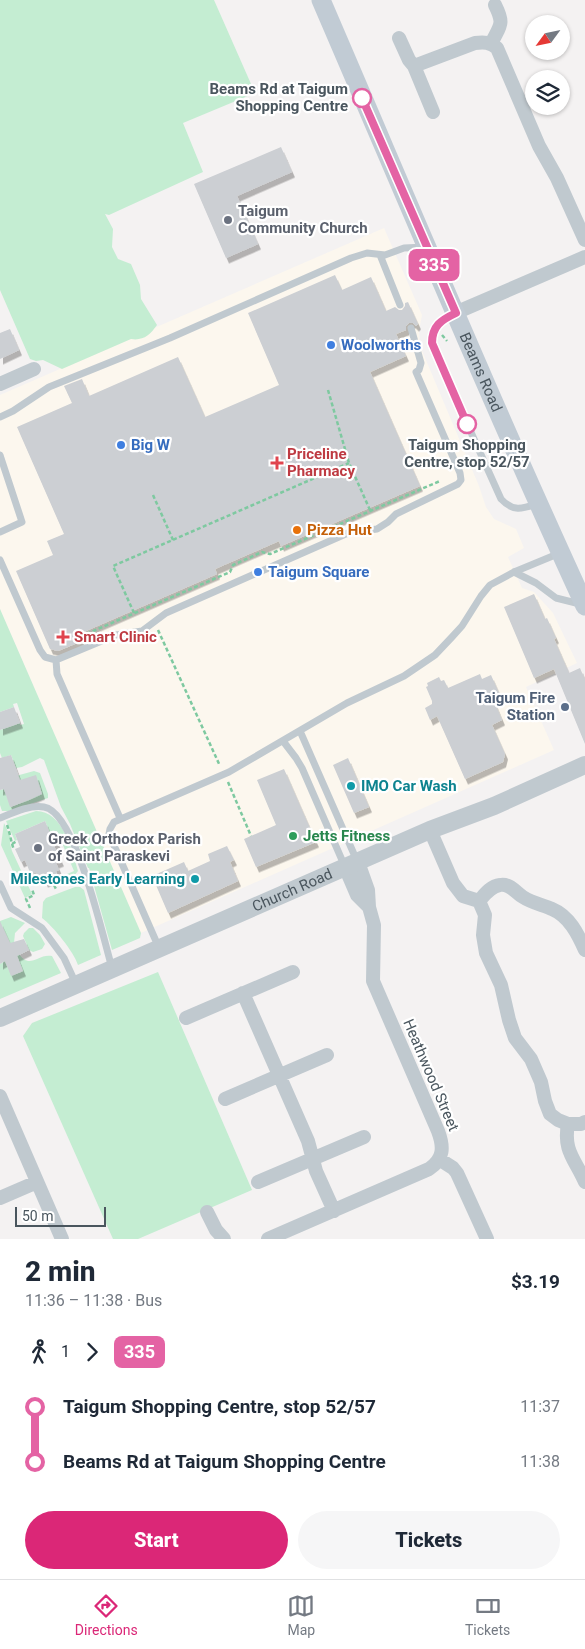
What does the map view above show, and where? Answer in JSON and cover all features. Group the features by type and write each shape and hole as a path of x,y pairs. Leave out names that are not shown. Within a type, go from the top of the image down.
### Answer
{"main road":[{"name":"Beams Road","path":"320,0 426,247 585,606"}],"street":[{"path":"492,44 502,18 496,5"},
{"path":"399,38 409,60 414,66 433,112"},
{"path":"414,66 475,43 492,44 497,48 539,146 557,178 585,240"},
{"path":"456,313 585,257"},
{"path":"0,384 34,369"},
{"name":"Church Road","path":"0,1018 351,864 430,830 494,806 585,765"},
{"path":"430,830 454,883 463,896 479,901 485,915 483,934 486,953 501,985 515,1038 531,1059 542,1082 550,1114 568,1124 581,1124 585,1122"},
{"name":"Heathwood Street","path":"351,864 357,895 369,907 374,925 374,980 441,1138 443,1147 439,1159"},
{"path":"479,901 490,889 502,884 512,888 524,898 555,910 568,920 579,935 585,950"},
{"path":"186,1018 293,972"},
{"path":"243,993 308,1140 316,1171 334,1211"},
{"path":"225,1099 327,1055"},
{"path":"0,1096 62,1239"},
{"path":"568,1124 565,1138 567,1146 585,1182"},
{"path":"258,1182 364,1137"},
{"path":"268,1239 429,1169 439,1159 458,1173 487,1239"},
{"path":"0,1198 37,1182"},
{"path":"207,1212 216,1230 224,1239"}],"lane":[{"path":"0,417 13,411 49,387 170,338 351,258 367,253 391,254 404,248 426,247"},
{"path":"380,255 400,305"},
{"path":"456,313 443,319 434,329 432,343 434,350 502,499 510,507 518,510 538,503"},
{"path":"0,560 40,650 45,657 56,660 116,635 145,629 170,611 348,533 372,531 380,528 396,514 459,484 460,473 416,372 419,370 421,363 411,328"},
{"path":"0,455 22,522 0,532"},
{"path":"159,948 109,834 111,826 120,818 224,774 347,703 391,684 430,659 462,626 485,590 514,572 560,552"},
{"path":"514,572 536,583 556,598 585,606"},
{"path":"56,660 57,674 120,818"},
{"path":"300,731 351,864"},
{"path":"283,741 302,768 351,864"},
{"path":"2,817 35,806 45,807 54,811 61,820 69,832 84,869 112,968"},
{"path":"0,884 11,908 42,928 64,958 76,984"}],"path":[{"path":"440,333 447,341"},
{"path":"328,390 349,463 370,510"},
{"path":"134,613 113,566 349,463"},
{"path":"89,646 84,635 230,572 233,565 262,552 270,554 460,473"},
{"path":"153,495 173,540"},
{"path":"144,609 160,632 251,836"},
{"path":"2,817 12,838 14,850"},
{"path":"12,844 18,842"},
{"path":"54,885 56,889"}],"shaded area":[{"name":"Taigum Square","path":"384,228 422,315 419,331 420,346 486,507 494,519 516,529 524,548 508,557 522,588 534,592 553,613 577,663 526,687 554,750 141,933 0,609 0,395"}],"green space":[{"path":"0,0 214,0 255,93 183,123 203,172 109,215 105,214 113,229 112,247 118,259 131,264 140,285 141,299 157,325 143,338 131,339 62,369 43,360 36,361 30,359 0,290"},
{"path":"0,609 141,933 140,938 112,950 89,868 61,807 44,760 40,758 16,768 11,755 2,758 0,753 0,730 20,723 20,725 24,724 17,703 13,704 14,707 0,712"},
{"path":"34,771 40,773 48,798 9,811 2,811 0,790 4,789 11,807 35,797 29,778 14,782 12,777"},
{"path":"36,811 53,817 60,824 73,853 78,871 74,876 60,882 58,878 74,871 57,831 50,833 45,821 15,834 17,840 15,841 6,821"},
{"path":"4,823 11,838 12,851 32,894 25,898 1,845"},
{"path":"75,887 80,887 84,890 101,955 78,965 63,940 42,918 43,902 46,898"},
{"path":"11,917 25,923 15,933 14,943 10,943 4,931 0,930 0,921"},
{"path":"29,928 33,928 40,935 45,944 42,949 33,952 29,950 23,936"},
{"path":"18,954 27,961 52,956 61,973 0,999 0,964 5,961 13,975 21,972"},
{"path":"158,972 252,1190 138,1239 113,1239 23,1036 32,1023"}],"building":[{"name":"Taigum Community Church","path":"281,147 292,172 237,196 258,244 226,258 194,184"},
{"path":"335,275 342,290 371,277 386,311 395,307 402,310 405,303 408,302 418,324 416,326 413,323 409,323 406,326 406,330 396,334 406,356 370,372 420,486 281,546 279,541 215,569 217,574 79,634 82,641 58,651 50,649 16,571 53,555 47,541 64,534 17,427 72,403 64,386 82,379 89,396 178,357 205,417 279,385 248,313"},
{"path":"10,329 19,350 0,359 0,333"},
{"path":"534,594 556,638 554,639 569,673 580,668 585,680 585,744 554,669 534,678 504,607"},
{"path":"480,674 482,679 491,675 499,693 492,696 502,720 492,725 505,754 503,762 465,779 437,716 430,720 425,708 432,704 432,701 426,687 428,686 427,683 439,677 441,681 444,680 448,688"},
{"path":"14,707 20,723 0,730 0,712"},
{"path":"11,755 20,780 36,775 42,794 10,807 4,789 0,790 0,758"},
{"name":"IMO Car Wash","path":"348,758 369,807 354,813 333,765"},
{"path":"284,769 316,842 256,867 244,839 276,825 257,780"},
{"path":"45,821 50,833 53,832 58,844 54,846 61,861 56,863 59,870 56,871 58,877 45,882 43,878 40,880 36,872 31,875 25,860 21,862 15,849 20,847 15,834"},
{"name":"Milestones Early Learning","path":"227,846 234,860 230,862 238,881 168,913 152,876 184,862 188,871 210,861 208,854"},
{"path":"0,921 10,943 24,939 29,950 17,956 23,971 11,976 5,961 0,964"}],"bus line":[{"name":"335","path":"362,98 456,313 439,323 432,334 432,343 467,424"}],"place":[{"name":"Beams Rd at Taigum Shopping Centre","path":"362,98"},
{"name":"Taigum Community Church","path":"228,220"},
{"name":"Woolworths","path":"331,345"},
{"name":"Taigum Shopping Centre, stop 52/57","path":"467,424"},
{"name":"Big W","path":"121,445"},
{"name":"Priceline Pharmacy","path":"277,463"},
{"name":"Pizza Hut","path":"297,530"},
{"name":"Taigum Square","path":"258,572"},
{"name":"Smart Clinic","path":"63,637"},
{"name":"Taigum Fire Station","path":"565,707"},
{"name":"IMO Car Wash","path":"351,786"},
{"name":"Jetts Fitness","path":"293,836"},
{"name":"Greek Orthodox Parish of Saint Paraskevi","path":"38,848"},
{"name":"Milestones Early Learning","path":"195,879"}]}
